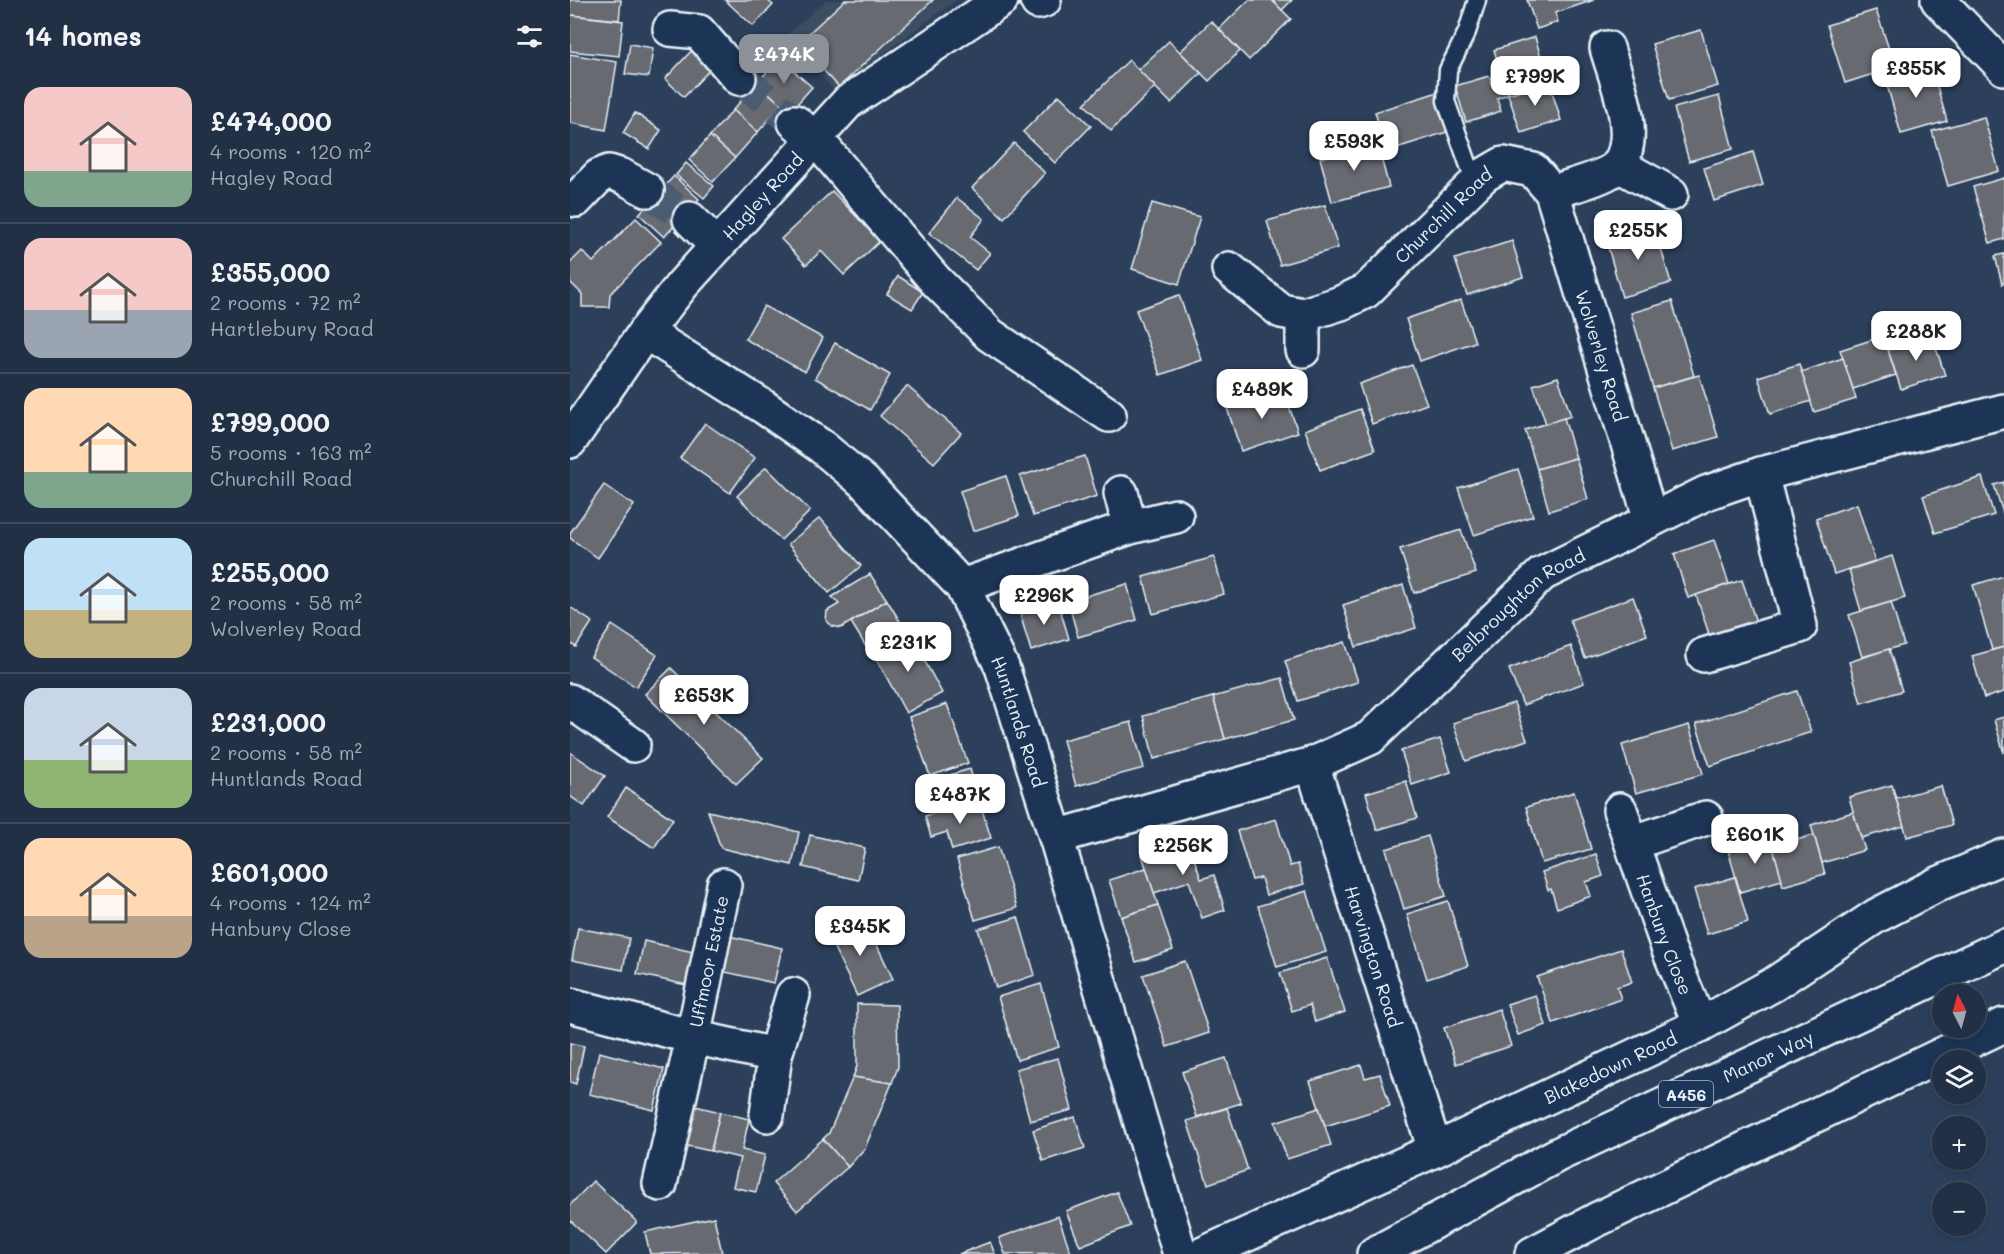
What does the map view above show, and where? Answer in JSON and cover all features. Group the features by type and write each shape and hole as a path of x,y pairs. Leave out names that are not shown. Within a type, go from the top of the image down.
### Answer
{"main road":[{"name":"Hagley Road","path":"570,441 645,332 682,285 717,246 805,130 1001,0"},
{"path":"1037,0 1044,0"},
{"path":"1938,0 2004,68"},
{"path":"670,29 699,32 739,78"},
{"path":"1552,192 1594,179 1619,165 1626,147 1628,123 1607,48"},
{"path":"805,130 934,279 990,335 1108,415"},
{"name":"Churchill Road","path":"1303,315 1341,303 1366,291 1475,183 1503,164 1533,170 1552,192"},
{"path":"1619,165 1671,194"},
{"path":"576,200 599,176 609,172 622,176 647,190"},
{"name":"Wolverley Road","path":"1552,192 1651,520"},
{"path":"690,219 717,246"},
{"path":"1229,269 1281,310 1303,315 1303,350"},
{"name":"Huntlands Road","path":"645,332 764,406 830,454 864,482 962,586 1002,667 1056,837 1180,1254"},
{"name":"Belbroughton Road","path":"1056,837 1312,764 1370,738 1542,574 1706,493 1761,474 2004,411"},
{"path":"1704,655 1800,627 1761,474"},
{"path":"1121,492 1130,527"},
{"path":"962,586 1130,527 1176,516"},
{"path":"570,702 633,745"},
{"name":"Harvington Road","path":"1312,764 1435,1150"},
{"name":"Hanbury Close","path":"1620,810 1669,950 1700,1025"},
{"path":"1632,843 1706,818"},
{"name":"Blakedown Road","path":"1203,1254 1435,1150 1700,1025 1774,984 1876,916 1938,884 2004,856"},
{"name":"Uffmoor Estate","path":"660,1184 693,1037 723,885"},
{"name":"Manor Way","path":"1374,1254 1559,1155 2004,946"},
{"path":"767,1115 775,1055 793,995"},
{"name":"Uffmoor Estate","path":"570,1005 693,1037 775,1055"},
{"path":"1532,1254 1606,1216 2004,1025"}],"lane":[{"path":"1475,183 1446,101 1448,69 1467,32 1477,0"}],"shaded area":[{"path":"826,0 956,0 834,90 785,37"}],"building":[{"path":"570,0 621,0 619,20 570,15"},
{"path":"725,0 767,0 773,5 753,26"},
{"path":"845,0 933,0 839,87 798,43"},
{"path":"1249,0 1272,0 1291,19 1249,60 1219,29"},
{"path":"1272,0 1292,0 1282,10"},
{"path":"1527,0 1594,0 1555,13 1558,22 1537,29"},
{"path":"1876,10 1895,67 1845,83 1827,25"},
{"path":"570,15 623,21 619,56 570,51"},
{"path":"1211,21 1240,51 1209,81 1180,52"},
{"path":"1701,30 1718,86 1669,100 1652,44"},
{"path":"1535,37 1545,71 1532,76 1535,86 1508,94 1494,50"},
{"path":"1169,41 1201,73 1171,103 1138,70"},
{"path":"630,44 653,48 649,77 625,74"},
{"path":"696,46 715,64 684,97 665,79"},
{"path":"570,54 617,62 606,130 570,123"},
{"path":"779,58 812,87 790,112 757,83"},
{"path":"1129,60 1155,87 1111,131 1084,104"},
{"path":"1931,65 1947,121 1901,134 1885,78"},
{"path":"1489,76 1492,84 1504,81 1508,94 1497,98 1501,111 1466,122 1455,86"},
{"path":"1549,82 1561,120 1521,133 1508,94"},
{"path":"757,83 782,105 758,132 733,110"},
{"path":"1438,92 1450,131 1387,151 1375,112"},
{"path":"1059,95 1091,126 1055,163 1023,132"},
{"path":"1719,96 1733,149 1689,161 1674,108"},
{"path":"733,110 758,132 735,158 710,136"},
{"path":"635,113 661,130 649,149 623,133"},
{"path":"1984,117 1999,171 1948,186 1932,131"},
{"path":"710,136 735,158 713,182 689,160"},
{"path":"1014,143 1045,173 1004,218 972,188"},
{"path":"1377,143 1389,187 1332,202 1320,158"},
{"path":"1753,152 1763,185 1714,201 1704,168"},
{"path":"686,163 714,186 704,198 676,175"},
{"path":"674,176 699,199 664,237 639,214"},
{"path":"2004,178 2004,239 1990,243 1973,187"},
{"path":"832,191 880,241 844,275 821,251 806,265 781,239"},
{"path":"957,198 984,219 970,237 990,253 976,270 929,233"},
{"path":"1152,203 1200,217 1179,284 1132,269"},
{"path":"1325,205 1338,248 1280,265 1267,221"},
{"path":"636,218 661,242 610,294 609,307 582,307 582,294 570,282 570,263 582,251 593,262"},
{"path":"1654,225 1671,283 1622,297 1606,240"},
{"path":"1512,241 1523,277 1467,295 1455,259"},
{"path":"2004,254 2004,283 2002,284 1995,256"},
{"path":"898,276 923,292 912,309 887,294"},
{"path":"1179,295 1202,360 1160,375 1136,310"},
{"path":"1461,300 1475,342 1420,361 1406,319"},
{"path":"1672,301 1694,376 1653,388 1631,313"},
{"path":"764,306 823,338 805,372 745,339"},
{"path":"1884,336 1896,375 1853,389 1840,350"},
{"path":"1932,336 1945,375 1901,389 1888,350"},
{"path":"835,343 890,375 870,410 815,378"},
{"path":"1843,358 1856,399 1814,412 1801,372"},
{"path":"1799,364 1811,401 1770,414 1758,377"},
{"path":"1412,365 1427,404 1372,424 1359,384"},
{"path":"1699,375 1718,437 1672,451 1653,388"},
{"path":"1558,377 1571,416 1546,424 1533,385"},
{"path":"907,386 961,433 934,463 880,416"},
{"path":"1283,389 1298,432 1241,451 1227,408"},
{"path":"1360,409 1375,450 1320,470 1305,430"},
{"path":"1564,418 1576,458 1537,469 1525,430"},
{"path":"705,423 755,458 730,493 680,458"},
{"path":"1085,456 1097,496 1033,516 1020,476"},
{"path":"1576,458 1588,499 1549,511 1537,469"},
{"path":"766,467 810,511 781,540 737,496"},
{"path":"1518,469 1533,516 1474,535 1458,488"},
{"path":"1006,476 1019,516 973,531 960,491"},
{"path":"1982,477 1994,515 1935,533 1923,496"},
{"path":"2004,482 2004,516 1994,485"},
{"path":"604,485 634,505 598,558 570,538 570,533"},
{"path":"1857,504 1875,561 1834,574 1816,518"},
{"path":"820,518 861,566 829,593 788,544"},
{"path":"1461,530 1476,573 1414,593 1400,549"},
{"path":"1714,540 1729,584 1688,598 1674,554"},
{"path":"1892,556 1905,598 1861,611 1849,570"},
{"path":"1214,557 1224,594 1153,614 1143,577"},
{"path":"870,574 887,600 841,628 832,626 826,620 827,611 839,604 832,597"},
{"path":"2004,576 2004,647 1992,650 1973,585"},
{"path":"1742,580 1756,622 1710,637 1696,595"},
{"path":"1127,584 1137,620 1078,637 1068,601"},
{"path":"1403,585 1416,628 1356,647 1343,605"},
{"path":"1633,597 1647,635 1585,658 1570,620"},
{"path":"887,600 904,628 868,650 851,622"},
{"path":"1058,602 1069,639 1031,651 1020,614"},
{"path":"1891,602 1904,645 1862,657 1849,615"},
{"path":"570,607 592,622 576,647 570,643"},
{"path":"612,625 657,655 636,687 591,657"},
{"path":"910,634 942,693 906,713 874,654"},
{"path":"1345,642 1358,682 1298,701 1285,661"},
{"path":"1571,646 1584,683 1523,705 1509,669"},
{"path":"2004,647 2004,692 1984,698 1972,656"},
{"path":"1889,649 1902,691 1861,703 1849,662"},
{"path":"671,668 763,758 736,784 645,694"},
{"path":"1282,678 1294,720 1225,739 1213,697"},
{"path":"1797,691 1811,732 1710,766 1696,724"},
{"path":"1213,697 1225,739 1154,759 1143,716"},
{"path":"1514,703 1527,740 1466,761 1453,723"},
{"path":"947,704 968,763 930,776 909,717"},
{"path":"2004,717 2004,753 1994,720"},
{"path":"1131,722 1144,768 1076,786 1063,740"},
{"path":"1689,725 1703,774 1636,793 1622,745"},
{"path":"1440,739 1451,772 1412,785 1401,751"},
{"path":"570,752 605,776 584,806 570,796"},
{"path":"970,769 979,800 942,811 933,780"},
{"path":"1406,781 1417,818 1377,830 1366,793"},
{"path":"1892,785 1904,826 1861,838 1849,797"},
{"path":"1941,786 1952,825 1907,837 1896,798"},
{"path":"626,788 673,819 654,848 607,817"},
{"path":"1574,792 1591,849 1542,863 1526,807"},
{"path":"979,800 991,838 952,850 947,832 931,837 925,816"},
{"path":"708,811 799,832 792,865 721,848"},
{"path":"1853,812 1865,850 1822,863 1811,825"},
{"path":"1276,819 1290,866 1298,864 1304,884 1266,895 1261,878 1252,880 1237,831"},
{"path":"810,835 865,848 858,880 803,867"},
{"path":"1814,835 1825,874 1783,886 1772,847"},
{"path":"1428,836 1446,896 1404,909 1386,849"},
{"path":"1770,837 1782,880 1740,892 1728,850"},
{"path":"1188,840 1201,879 1214,875 1225,910 1202,918 1189,881 1154,893 1142,855"},
{"path":"998,847 1017,908 975,920 957,859"},
{"path":"1596,854 1603,876 1586,882 1591,896 1557,908 1542,872"},
{"path":"1146,868 1158,905 1121,917 1109,880"},
{"path":"1735,877 1748,922 1707,934 1694,889"},
{"path":"1307,891 1326,952 1277,967 1258,906"},
{"path":"1448,901 1468,966 1427,979 1407,914"},
{"path":"1158,905 1173,950 1136,962 1121,917"},
{"path":"1018,917 1035,975 996,988 978,929"},
{"path":"864,918 893,979 857,996 828,935"},
{"path":"578,928 629,938 623,970 572,960"},
{"path":"729,936 782,948 774,983 721,971"},
{"path":"644,941 698,953 691,986 637,974"},
{"path":"1621,949 1632,982 1617,987 1621,999 1553,1023 1537,977"},
{"path":"1327,958 1345,1012 1315,1022 1310,1005 1292,1011 1280,973"},
{"path":"1185,961 1209,1033 1167,1047 1143,975"},
{"path":"1041,984 1059,1047 1017,1060 998,997"},
{"path":"1535,995 1546,1025 1518,1035 1507,1004"},
{"path":"857,1004 897,1005 898,1067 892,1083 853,1077 857,1066"},
{"path":"1499,1009 1511,1046 1456,1064 1444,1028"},
{"path":"570,1043 584,1046 576,1084 570,1082"},
{"path":"599,1052 664,1069 654,1110 589,1094"},
{"path":"1058,1058 1072,1110 1030,1121 1016,1069"},
{"path":"1226,1058 1241,1103 1197,1117 1182,1072"},
{"path":"1361,1065 1365,1078 1380,1074 1390,1106 1325,1126 1310,1081"},
{"path":"853,1077 892,1083 865,1148 848,1167 823,1139 829,1133"},
{"path":"687,1104 720,1112 711,1151 678,1144"},
{"path":"1227,1108 1248,1170 1208,1184 1187,1121"},
{"path":"1319,1108 1331,1145 1287,1159 1275,1122"},
{"path":"720,1112 749,1119 742,1150 765,1155 756,1192 733,1187 740,1158 711,1151"},
{"path":"1075,1117 1085,1148 1043,1161 1033,1130"},
{"path":"823,1139 848,1167 797,1211 773,1183"},
{"path":"593,1181 637,1222 606,1254 570,1220 570,1205"},
{"path":"1117,1192 1130,1226 1080,1246 1066,1211"},
{"path":"1058,1216 1071,1253 1005,1254 999,1238"},
{"path":"714,1217 722,1253 650,1254 645,1232"},
{"path":"990,1242 995,1254 959,1254"}],"tunnel":[{"path":"739,78 795,122"},
{"path":"647,190 690,219"}]}
